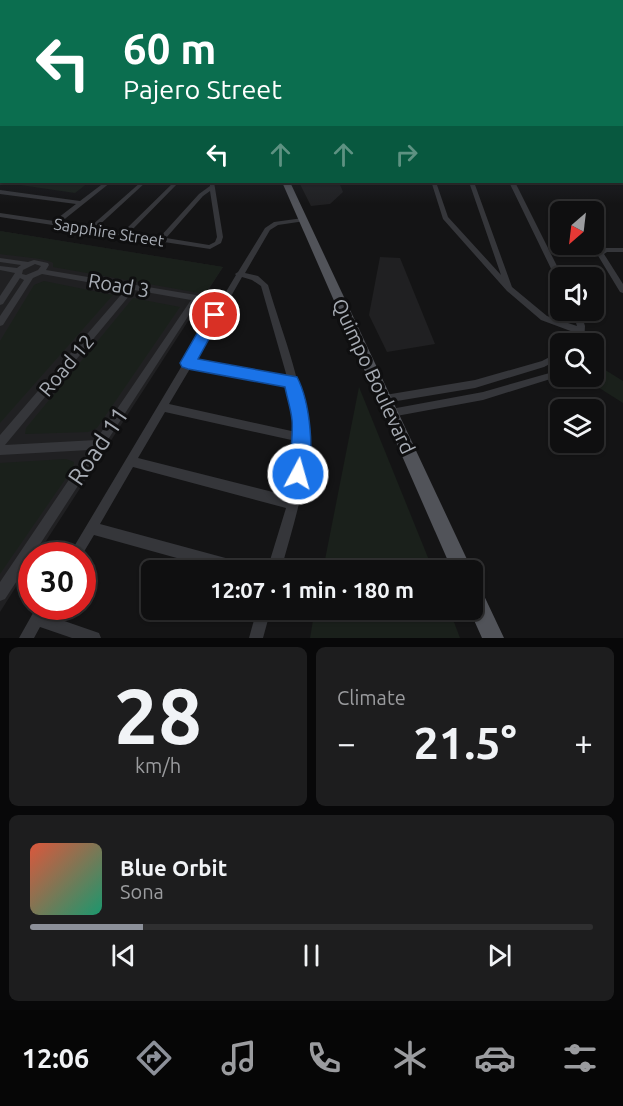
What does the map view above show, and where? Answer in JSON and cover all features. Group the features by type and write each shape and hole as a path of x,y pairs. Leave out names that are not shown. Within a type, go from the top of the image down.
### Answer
{"main road":[{"name":"Quimpo Boulevard","path":"286,183 457,560"},
{"path":"483,616 493,638"}],"street":[{"path":"56,224 107,183"},
{"path":"91,229 143,183"},
{"path":"124,234 176,183"},
{"path":"434,183 445,218 510,289 544,318 569,333"},
{"path":"472,183 510,289"},
{"path":"512,183 554,267"},
{"path":"161,240 213,184"},
{"name":"Sapphire Street","path":"0,215 205,247 218,243 220,237 213,184"},
{"path":"0,192 81,203"},
{"path":"83,542 239,274 269,227 280,222 303,220"},
{"path":"623,250 605,250 600,254 623,290"},
{"path":"0,260 26,264"},
{"name":"Road 3","path":"26,264 41,262 45,265 41,272 196,298"},
{"path":"0,302 26,264"},
{"path":"0,268 30,277"},
{"path":"0,323 30,277 41,272"},
{"path":"239,274 255,278 264,285 301,420 300,465 277,560"},
{"name":"Road 12","path":"0,443 132,287"},
{"name":"Road 11","path":"0,594 196,298"},
{"path":"388,406 475,384 550,360"},
{"path":"188,363 291,382"},
{"path":"529,368 539,379"},
{"path":"388,406 458,402 550,375"},
{"path":"162,407 302,438"},
{"path":"0,450 98,446"},
{"path":"130,462 291,503"},
{"path":"91,528 208,560"},
{"path":"26,638 36,620"},
{"path":"40,620 94,638"},
{"path":"256,638 261,620"}],"shaded area":[{"path":"7,183 88,183 75,193"},
{"path":"300,183 339,183 343,192 330,204 311,206"},
{"path":"0,231 223,267 45,542 18,542 18,584 0,612"},
{"path":"0,231 223,267 205,294 53,267 53,263 43,260 0,254"},
{"path":"380,257 400,258 435,344 387,352 369,315"},
{"path":"44,281 113,295 0,423 0,341 34,285"},
{"path":"133,298 180,307 97,428 88,432 25,434 26,428"},
{"path":"604,369 623,381 623,403 598,387 604,387"},
{"path":"359,387 429,560 325,560"},
{"path":"66,459 74,462 73,468 22,542 18,542 18,548 0,574 0,463"},
{"path":"313,620 453,620 460,638 310,638"}],"route":[{"path":"215,315 188,363 291,382 301,420 301,456 298,474"}]}
